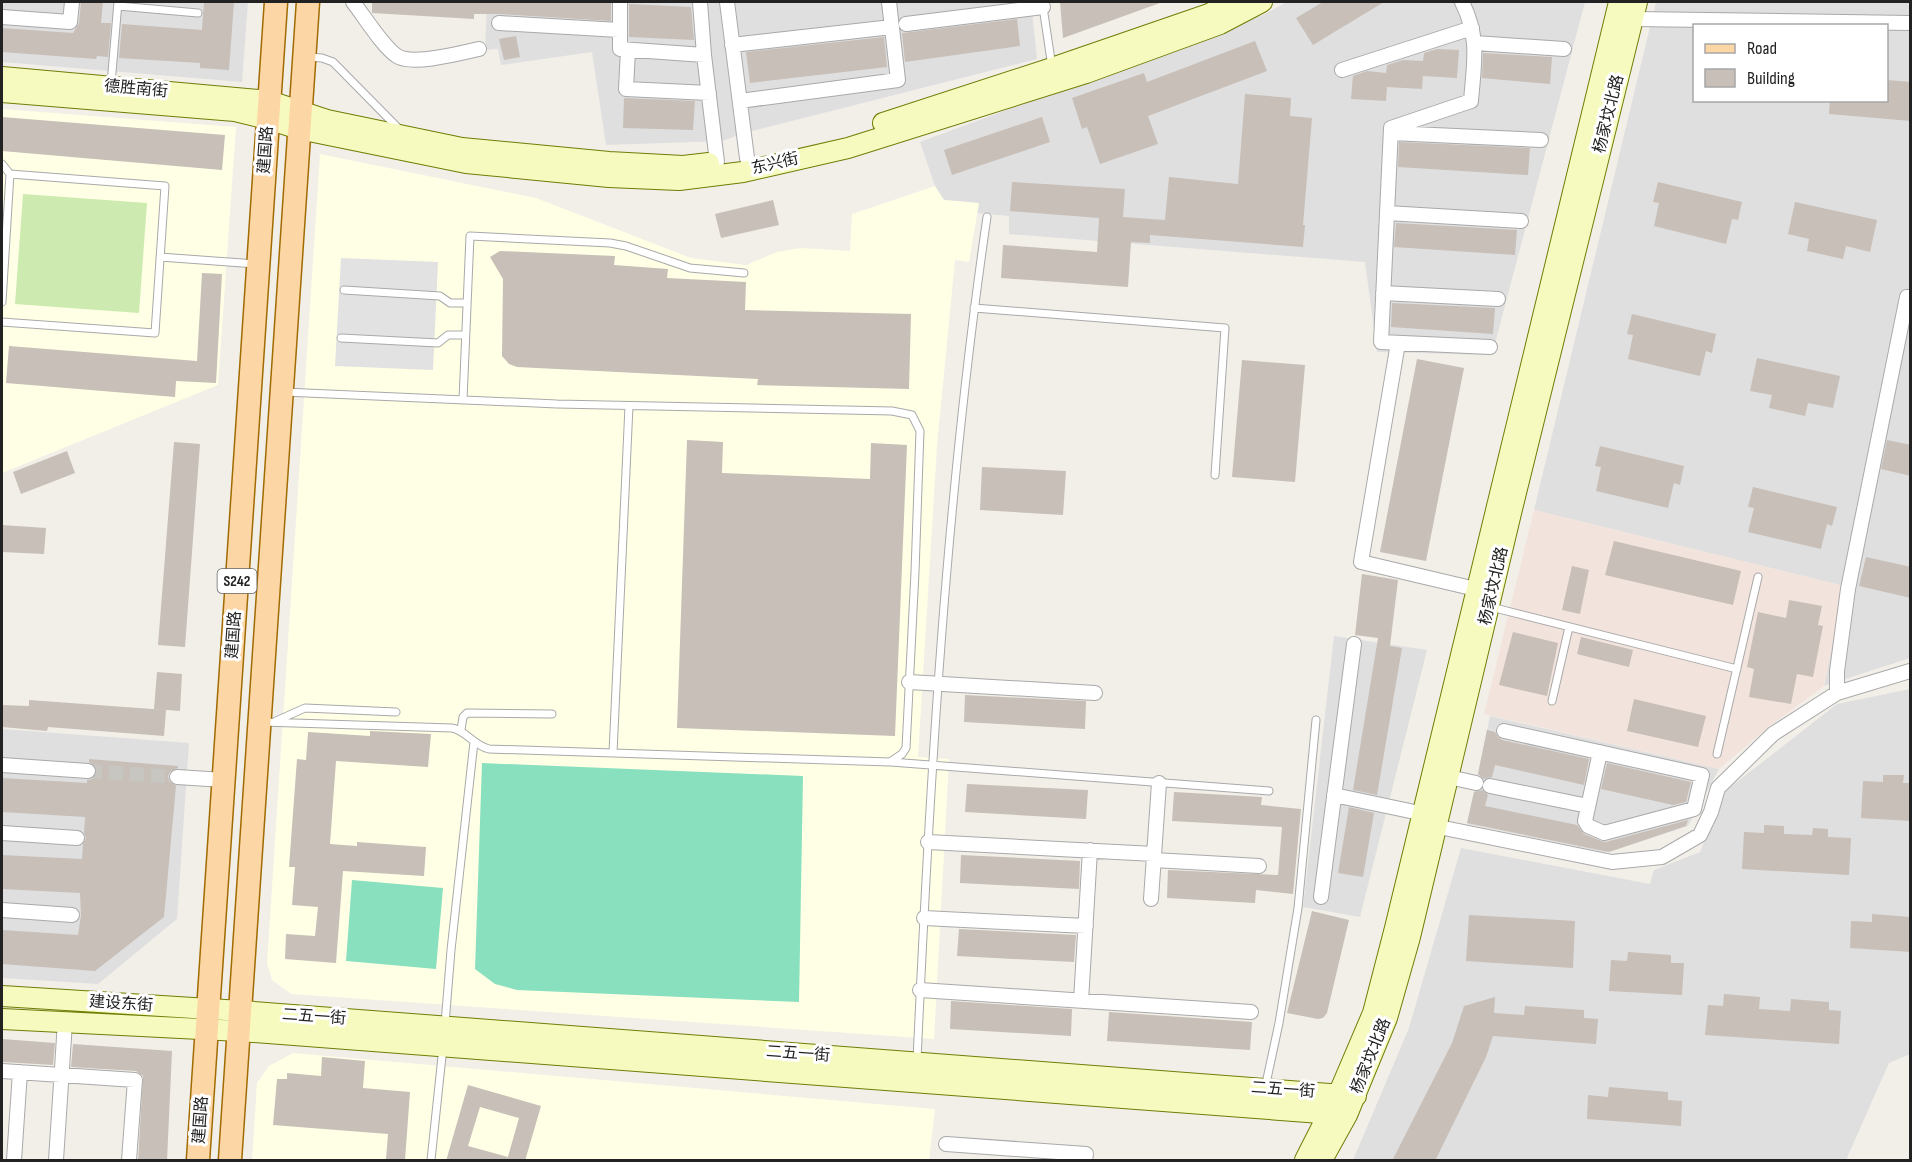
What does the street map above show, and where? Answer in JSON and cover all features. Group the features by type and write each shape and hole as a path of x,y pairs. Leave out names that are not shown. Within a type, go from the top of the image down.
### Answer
{"main road":[{"name":"建国路","path":"198,1161 276,2"},
{"name":"建国路","path":"230,1161 267,722 282,392 308,2"},
{"name":"东兴街","path":"405,144 609,162 683,166 747,158 844,135 1052,68 1209,14 1232,2"},
{"name":"东兴街","path":"269,110 300,120 405,144 466,163 609,177 679,180 743,172 848,148 1086,73 1220,24 1262,2"},
{"name":"杨家坟北路","path":"1322,1161 1338,1114 1387,1018 1410,938 1440,775 1483,598 1619,2"},
{"name":"杨家坟北路","path":"1483,598 1635,10"},
{"name":"德胜南街","path":"2,77 111,86 269,110"},
{"name":"德胜南街","path":"2,92 235,111 269,110"},
{"name":"建设东街","path":"2,996 241,1021"},
{"name":"建设东街","path":"2,1019 65,1022 208,1019"},
{"name":"二五一街","path":"241,1021 916,1072 1338,1114"},
{"name":"二五一街","path":"916,1072 1347,1095"},
{"name":"杨家坟北路","path":"1305,1161 1338,1114"}],"street":[{"path":"2,17 70,22 72,2"},
{"path":"354,2 387,47 398,57 415,59 436,57 480,49"},
{"path":"620,2 620,49 704,54"},
{"path":"700,2 717,162"},
{"path":"727,2 747,158"},
{"path":"740,101 898,80 899,26 889,2"},
{"path":"1462,2 1471,19 1475,44 1471,101 1391,128 1381,342 1490,347"},
{"path":"732,45 899,26 1024,5 1043,4"},
{"path":"1635,10 1911,23"},
{"path":"499,23 619,30"},
{"path":"1342,69 1472,28"},
{"path":"1475,44 1564,49"},
{"path":"628,50 626,89 709,93"},
{"path":"1391,133 1541,140"},
{"path":"1387,213 1521,221"},
{"path":"1383,293 1498,299"},
{"path":"1837,693 1837,671 1848,589 1907,297 1911,297"},
{"path":"1398,343 1361,562 1483,598"},
{"path":"1321,897 1354,645"},
{"path":"1334,795 1430,820 1612,862 1662,857 1700,835 1711,812 1718,788 1773,734 1837,693 1911,670"},
{"path":"909,682 1095,693"},
{"path":"1504,731 1600,752 1702,775 1694,809 1604,833 1588,826 1585,821 1600,752"},
{"path":"2,765 88,771"},
{"path":"1440,775 1476,783"},
{"path":"177,777 224,780"},
{"path":"1151,899 1159,783"},
{"path":"1490,786 1588,806"},
{"path":"2,833 77,838"},
{"path":"928,842 1090,850 1259,866"},
{"path":"1081,1001 1090,850"},
{"path":"2,910 72,915"},
{"path":"924,918 1086,926"},
{"path":"920,990 1251,1012"},
{"path":"56,1161 65,1022"},
{"path":"2,1071 135,1080 129,1161"},
{"path":"14,1161 20,1072"},
{"path":"946,1144 1086,1154 1085,1161"}],"lane":[{"path":"111,86 118,4 198,13"},
{"path":"1043,4 1052,68"},
{"path":"304,57 322,58 333,62 405,144"},
{"path":"2,164 10,174 2,302"},
{"path":"2,322 155,333 165,186 10,174"},
{"path":"916,1072 938,684 959,435 987,218"},
{"path":"463,400 470,236 610,243 626,246 690,268 744,273"},
{"path":"160,257 258,264"},
{"path":"344,290 440,296 450,303 467,303"},
{"path":"974,308 1225,328 1215,475"},
{"path":"341,338 438,343 448,335 465,335"},
{"path":"282,392 629,406 892,411 912,414 920,431 906,748 902,754 890,762"},
{"path":"613,753 629,406"},
{"path":"1717,754 1758,577"},
{"path":"1483,598 1569,627 1737,669"},
{"path":"1552,701 1569,627"},
{"path":"267,722 305,708 396,712"},
{"path":"461,730 463,717 467,713 552,714"},
{"path":"1265,1089 1279,1023 1298,908 1316,720"},
{"path":"267,722 452,728 461,730 480,747 489,748 890,762 1269,791"},
{"path":"431,1161 474,742"}],"shaded area":[{"path":"2,2 248,2 242,82 2,62"},
{"path":"487,2 1031,2 1037,59 744,133 722,141 606,145 592,52 501,65 498,49 485,50"},
{"path":"1287,2 1585,2 1492,355 1377,352 1365,262 1009,234 1009,216 977,213 978,203 944,200 935,186 920,142 1263,15"},
{"path":"1656,2 1910,2 1910,658 1824,686 1844,586 1534,510"},
{"path":"2,109 236,127 218,385 2,473"},
{"path":"320,154 536,198 691,258 746,265 777,252 801,248 850,251 852,214 935,186 944,200 979,203 969,262 955,260 937,446 918,757 949,759 934,1039 291,994 272,980 267,963"},
{"path":"341,258 438,262 433,370 335,366"},
{"path":"1534,510 1844,586 1824,686 1770,726 1719,769 1484,714"},
{"path":"1334,636 1427,650 1360,917 1303,907"},
{"path":"1910,689 1910,1054 1889,1063 1846,1160 1353,1160 1409,1028 1461,848 1650,884 1654,870 1700,852 1724,792 1837,704"},
{"path":"1490,716 1719,769 1688,826 1612,851 1604,852 1467,824"},
{"path":"2,729 189,743 177,919 98,984 2,978"},
{"path":"293,1053 935,1109 929,1160 252,1160 257,1083 269,1066"}],"green space":[{"path":"23,194 147,203 139,313 15,304"},
{"path":"482,763 803,776 799,1002 517,990 495,984 475,969"},
{"path":"352,880 443,888 436,969 346,961"}],"building":[{"path":"81,2 103,2 101,23 111,23 108,57 97,56 96,59 2,52 2,28 73,33 79,23"},
{"path":"204,2 234,2 229,70 200,68 200,63 119,58 122,24 202,30"},
{"path":"372,2 606,2 611,3 611,21 500,14 474,14 474,19 372,13"},
{"path":"1060,2 1159,2 1160,3 1063,38"},
{"path":"1323,2 1384,2 1313,45 1296,18"},
{"path":"629,4 691,7 694,40 629,37"},
{"path":"1017,19 1020,46 905,62 902,33"},
{"path":"516,36 520,57 504,60 499,39"},
{"path":"884,37 887,67 750,83 746,52"},
{"path":"1255,41 1267,71 1148,116 1158,144 1100,164 1087,127 1082,129 1072,98 1144,73 1147,82"},
{"path":"1437,49 1459,50 1457,78 1423,76 1422,89 1387,87 1386,101 1351,99 1353,76 1367,71 1386,73 1387,65 1403,60 1423,61 1424,53"},
{"path":"1483,53 1552,57 1550,84 1482,78"},
{"path":"1888,80 1911,82 1911,121 1829,114 1830,102 1888,102"},
{"path":"1245,94 1291,98 1290,116 1312,118 1303,247 1150,235 1150,243 1131,242 1128,287 1001,278 1003,245 1097,252 1099,218 1010,211 1012,182 1125,189 1123,217 1165,220 1169,177 1238,184"},
{"path":"624,98 695,101 693,130 623,128"},
{"path":"2,117 225,135 222,170 2,151"},
{"path":"1042,117 1050,142 952,175 944,150"},
{"path":"1399,142 1530,148 1528,175 1398,167"},
{"path":"1658,182 1742,202 1738,220 1732,219 1726,244 1654,226 1659,203 1653,202"},
{"path":"773,200 779,225 721,238 715,214"},
{"path":"1795,202 1877,220 1870,252 1846,246 1843,259 1807,251 1809,239 1788,234"},
{"path":"1396,223 1517,230 1515,255 1394,247"},
{"path":"500,251 615,256 614,265 668,269 667,278 746,282 745,310 911,314 909,389 757,385 758,379 517,367 509,364 502,356 503,279 490,257"},
{"path":"202,273 222,274 216,383 176,381 175,397 6,383 9,346 197,361"},
{"path":"1392,303 1495,308 1493,334 1391,327"},
{"path":"1632,314 1716,334 1712,353 1706,351 1700,376 1628,359 1633,335 1627,334"},
{"path":"1757,358 1840,376 1833,408 1808,403 1805,416 1769,408 1772,395 1750,391"},
{"path":"1417,359 1464,368 1426,561 1380,552"},
{"path":"1242,360 1305,365 1295,482 1232,477"},
{"path":"687,440 723,442 722,473 870,479 871,443 907,445 895,736 677,728"},
{"path":"1887,440 1911,445 1911,476 1881,469"},
{"path":"174,442 200,444 185,647 158,645"},
{"path":"1600,446 1684,466 1680,485 1674,483 1668,508 1596,491 1601,467 1595,466"},
{"path":"67,451 75,473 21,494 13,472"},
{"path":"982,467 1066,471 1063,515 980,510"},
{"path":"1753,487 1837,507 1832,526 1827,524 1821,549 1748,532 1754,508 1748,507"},
{"path":"2,525 46,528 44,554 2,552"},
{"path":"1614,541 1741,571 1733,605 1605,575"},
{"path":"1866,557 1911,567 1911,598 1859,586"},
{"path":"1572,566 1589,570 1580,614 1562,610"},
{"path":"1362,574 1398,580 1390,646 1402,648 1377,795 1353,790 1378,638 1355,635"},
{"path":"1789,600 1822,606 1818,625 1823,626 1813,677 1797,674 1791,704 1749,697 1754,669 1747,667 1758,612 1786,618"},
{"path":"1513,632 1558,643 1547,696 1499,685"},
{"path":"1581,637 1633,650 1629,667 1577,654"},
{"path":"157,672 182,674 180,711 154,709"},
{"path":"965,695 1086,701 1085,729 964,722"},
{"path":"1634,699 1706,716 1698,747 1627,731"},
{"path":"29,700 166,710 164,736 48,727 47,731 2,727 2,705 29,706"},
{"path":"1487,730 1495,732 1502,740 1589,759 1584,785 1495,765 1492,777 1484,779 1478,774"},
{"path":"370,731 431,734 428,767 336,761 330,844 357,846 357,842 426,847 424,876 343,871 336,963 285,959 286,934 315,936 318,907 292,905 295,867 289,867 297,759 306,760 308,732 370,736"},
{"path":"89,759 178,766 168,776 169,781 176,786 164,917 95,971 2,964 2,930 78,935 81,915 80,893 2,889 2,855 82,859 83,844 86,838 85,817 2,812 2,778 87,783 87,780 92,779 97,772"},
{"path":"1607,763 1691,782 1686,802 1673,805 1601,789"},
{"path":"1883,775 1904,775 1903,783 1911,783 1911,821 1861,818 1863,781 1883,782"},
{"path":"967,784 1088,790 1086,819 965,812"},
{"path":"1482,790 1488,795 1485,806 1577,825 1584,834 1606,842 1688,820 1686,826 1609,852 1467,823 1474,792"},
{"path":"1174,792 1262,797 1261,805 1301,809 1293,894 1256,890 1255,903 1167,898 1168,870 1278,875 1282,827 1172,821"},
{"path":"1349,807 1374,813 1363,877 1338,873"},
{"path":"1764,825 1784,826 1784,834 1812,835 1813,828 1828,829 1828,837 1851,838 1849,875 1742,869 1744,832 1764,833"},
{"path":"961,855 1080,861 1079,889 960,883"},
{"path":"1312,911 1349,920 1327,1013 1323,1018 1318,1019 1287,1013"},
{"path":"1872,914 1911,917 1911,952 1850,948 1851,921 1872,922"},
{"path":"1469,915 1575,921 1573,968 1466,961"},
{"path":"959,929 1076,935 1074,962 957,956"},
{"path":"1628,952 1671,955 1671,963 1684,963 1682,995 1609,991 1611,960 1627,961"},
{"path":"1724,994 1760,997 1759,1009 1790,1011 1791,999 1829,1002 1829,1010 1841,1011 1839,1044 1705,1035 1708,1005 1723,1006"},
{"path":"1495,997 1494,1013 1524,1015 1525,1006 1584,1010 1584,1018 1598,1019 1596,1044 1493,1036 1486,1057 1435,1161 1392,1161 1452,1043 1464,1006"},
{"path":"951,1001 1072,1009 1071,1036 950,1029"},
{"path":"1109,1012 1252,1022 1250,1050 1107,1041"},
{"path":"2,1039 55,1043 53,1065 2,1062"},
{"path":"73,1044 172,1051 167,1161 138,1161 143,1076 136,1071 71,1067"},
{"path":"322,1057 365,1061 363,1088 410,1092 405,1160 386,1159 388,1134 273,1125 277,1079 287,1079 287,1073 321,1076"},
{"path":"468,1085 541,1106 525,1161 446,1161","holes":["480,1107 519,1118 508,1157 468,1146"]},
{"path":"1609,1087 1668,1092 1668,1100 1682,1101 1681,1126 1587,1119 1588,1095 1608,1097"}],"tunnel":[{"path":"88,771 177,777"}]}
